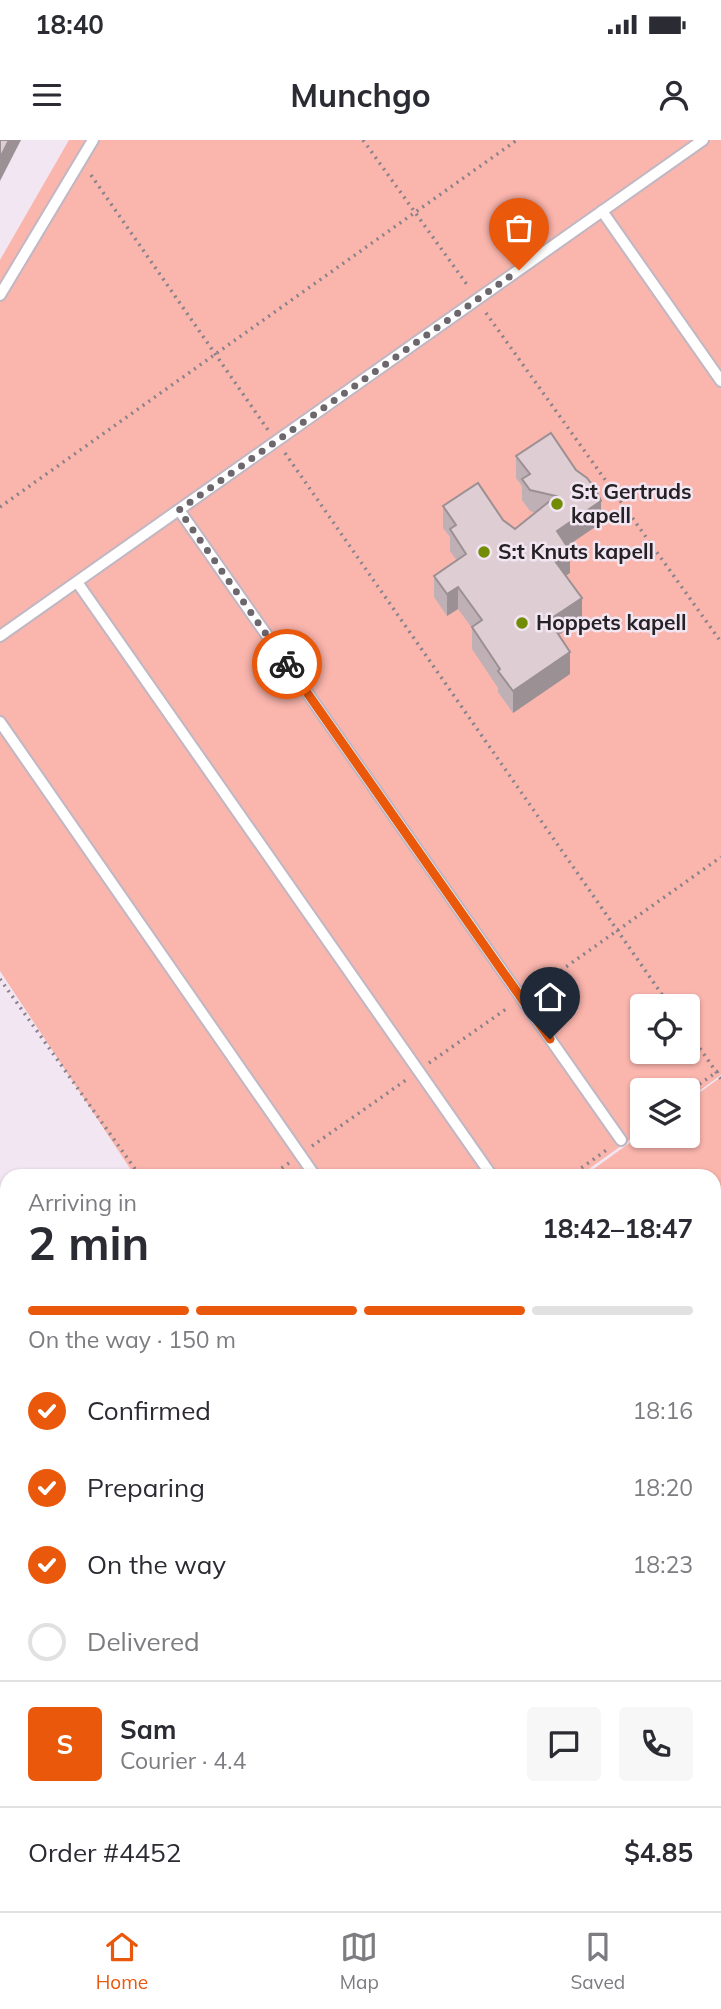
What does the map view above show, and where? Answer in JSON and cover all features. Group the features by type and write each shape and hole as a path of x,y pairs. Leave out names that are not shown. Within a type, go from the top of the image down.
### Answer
{"lane":[{"path":"0,295 93,140"},
{"path":"0,636 703,140"},
{"path":"602,211 721,381"},
{"path":"179,510 621,1140"},
{"path":"77,582 487,1169"},
{"path":"0,722 310,1169"}],"path":[{"path":"363,140 721,642"},
{"path":"0,507 517,140"},
{"path":"82,162 662,994"},
{"path":"280,1169 721,857"},
{"path":"0,979 135,1169"},
{"path":"700,1049 721,1079"},
{"path":"700,1083 721,1069"},
{"path":"580,1169 630,1134"}],"shaded area":[{"path":"69,140 721,140 721,1075 700,1090 700,1078 630,1078 630,1140 589,1169 130,1169 0,971 0,260"},
{"path":"721,1077 721,1169 594,1169 630,1143 630,1148 700,1148 700,1092"}],"building":[{"path":"0,140 9,140 0,158"},
{"path":"551,433 576,470 587,478 596,490 601,501 557,531 570,551 555,561 582,598 549,620 570,652 513,691 472,627 482,620 458,587 447,594 434,576 466,554 450,529 456,525 443,506 478,483 503,520 515,529 556,496 530,490 522,479 530,474 516,456"}],"way so far":[{"path":"287,664 179,510 519,270"}],"place":[{"name":"S:t Gertruds kapell","path":"557,504"},
{"name":"S:t Knuts kapell","path":"484,552"},
{"name":"Hoppets kapell","path":"522,623"}],"route":[{"path":"287,664 550,1039"}]}
